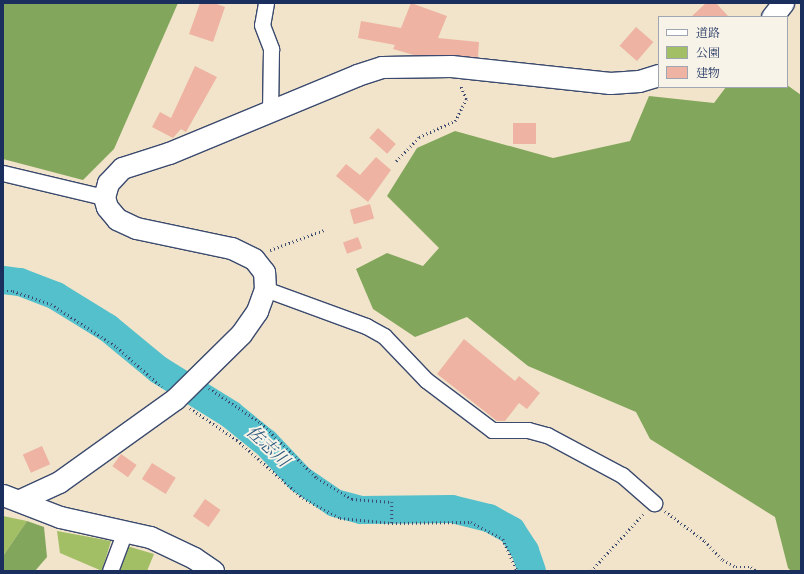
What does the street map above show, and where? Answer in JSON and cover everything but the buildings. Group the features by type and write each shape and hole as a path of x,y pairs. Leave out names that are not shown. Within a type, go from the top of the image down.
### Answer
{"street":[{"path":"266,3 262,24 271,49 270,112"},
{"path":"773,16 783,3"},
{"path":"11,497 58,482 175,399 241,334 257,311 264,289 264,272 254,259 231,248 136,228 117,219 107,207 104,197 108,183 122,168 169,153 357,75 382,67 451,66 610,83 638,81 658,75"},
{"path":"3,173 104,197"},
{"path":"264,289 289,296 384,336 426,380 492,430 528,430 547,435 622,475 654,503"},
{"path":"11,497 60,516 150,537 194,558 213,571"},
{"path":"110,571 125,531"}],"path":[{"path":"396,161 419,137 455,121 466,99 451,66"},
{"path":"254,259 324,230"},
{"path":"3,291 13,291 51,304 117,347 175,399 237,440 303,498 340,518 392,523 471,522 503,539 517,571"},
{"path":"196,379 261,423 317,478 352,499 392,502 392,523"},
{"path":"591,571 654,503 705,541 723,560 736,567 752,567 757,571"}],"green space":[{"path":"3,3 178,3 114,149 83,180 3,159"},
{"path":"788,86 801,95 801,571 791,571 788,568 775,517 650,439 636,412 528,366 467,317 415,337 373,309 356,269 387,253 423,266 439,248 387,196 417,148 455,131 553,158 630,141 649,96 714,103 725,88 788,88"},
{"path":"3,516 27,521 3,556"},
{"path":"27,521 44,527 47,557 35,571 3,571 3,556"},
{"path":"57,531 111,541 102,571 60,553"},
{"path":"127,546 154,554 147,571 117,571"}],"waterway":[{"name":"佐志川","path":"3,280 20,282 56,296 108,328 159,370 230,414 266,443 300,479 335,503 361,510 452,509 489,518 512,531 525,551 532,571"}]}
